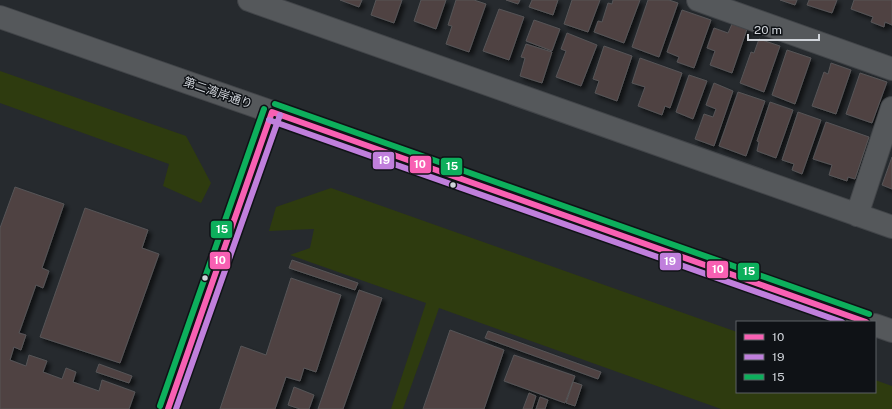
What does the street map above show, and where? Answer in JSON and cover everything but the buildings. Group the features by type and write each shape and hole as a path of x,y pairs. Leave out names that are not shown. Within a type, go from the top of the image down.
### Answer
{"street":[{"path":"249,0 272,4 892,227"},
{"path":"698,0 892,69"},
{"name":"第二湾岸通り","path":"0,17 863,321"},
{"path":"857,215 892,108"},
{"path":"168,409 272,112"},
{"path":"876,325 892,331"}],"green space":[{"path":"0,71 186,136 211,183 201,203 163,186 169,164 0,103"},
{"path":"331,188 736,332 736,393 876,393 876,380 892,386 892,409 721,409 439,308 403,409 391,409 426,303 290,255 310,248 314,229 269,231 276,207"}],"transit line":[{"name":"15","path":"275,104 869,314"},
{"name":"15","path":"160,406 264,109"},
{"name":"10","path":"272,112 863,321"},
{"name":"10","path":"168,409 272,112"},
{"name":"19","path":"176,409 280,115"},
{"name":"19","path":"269,120 839,321"}]}
